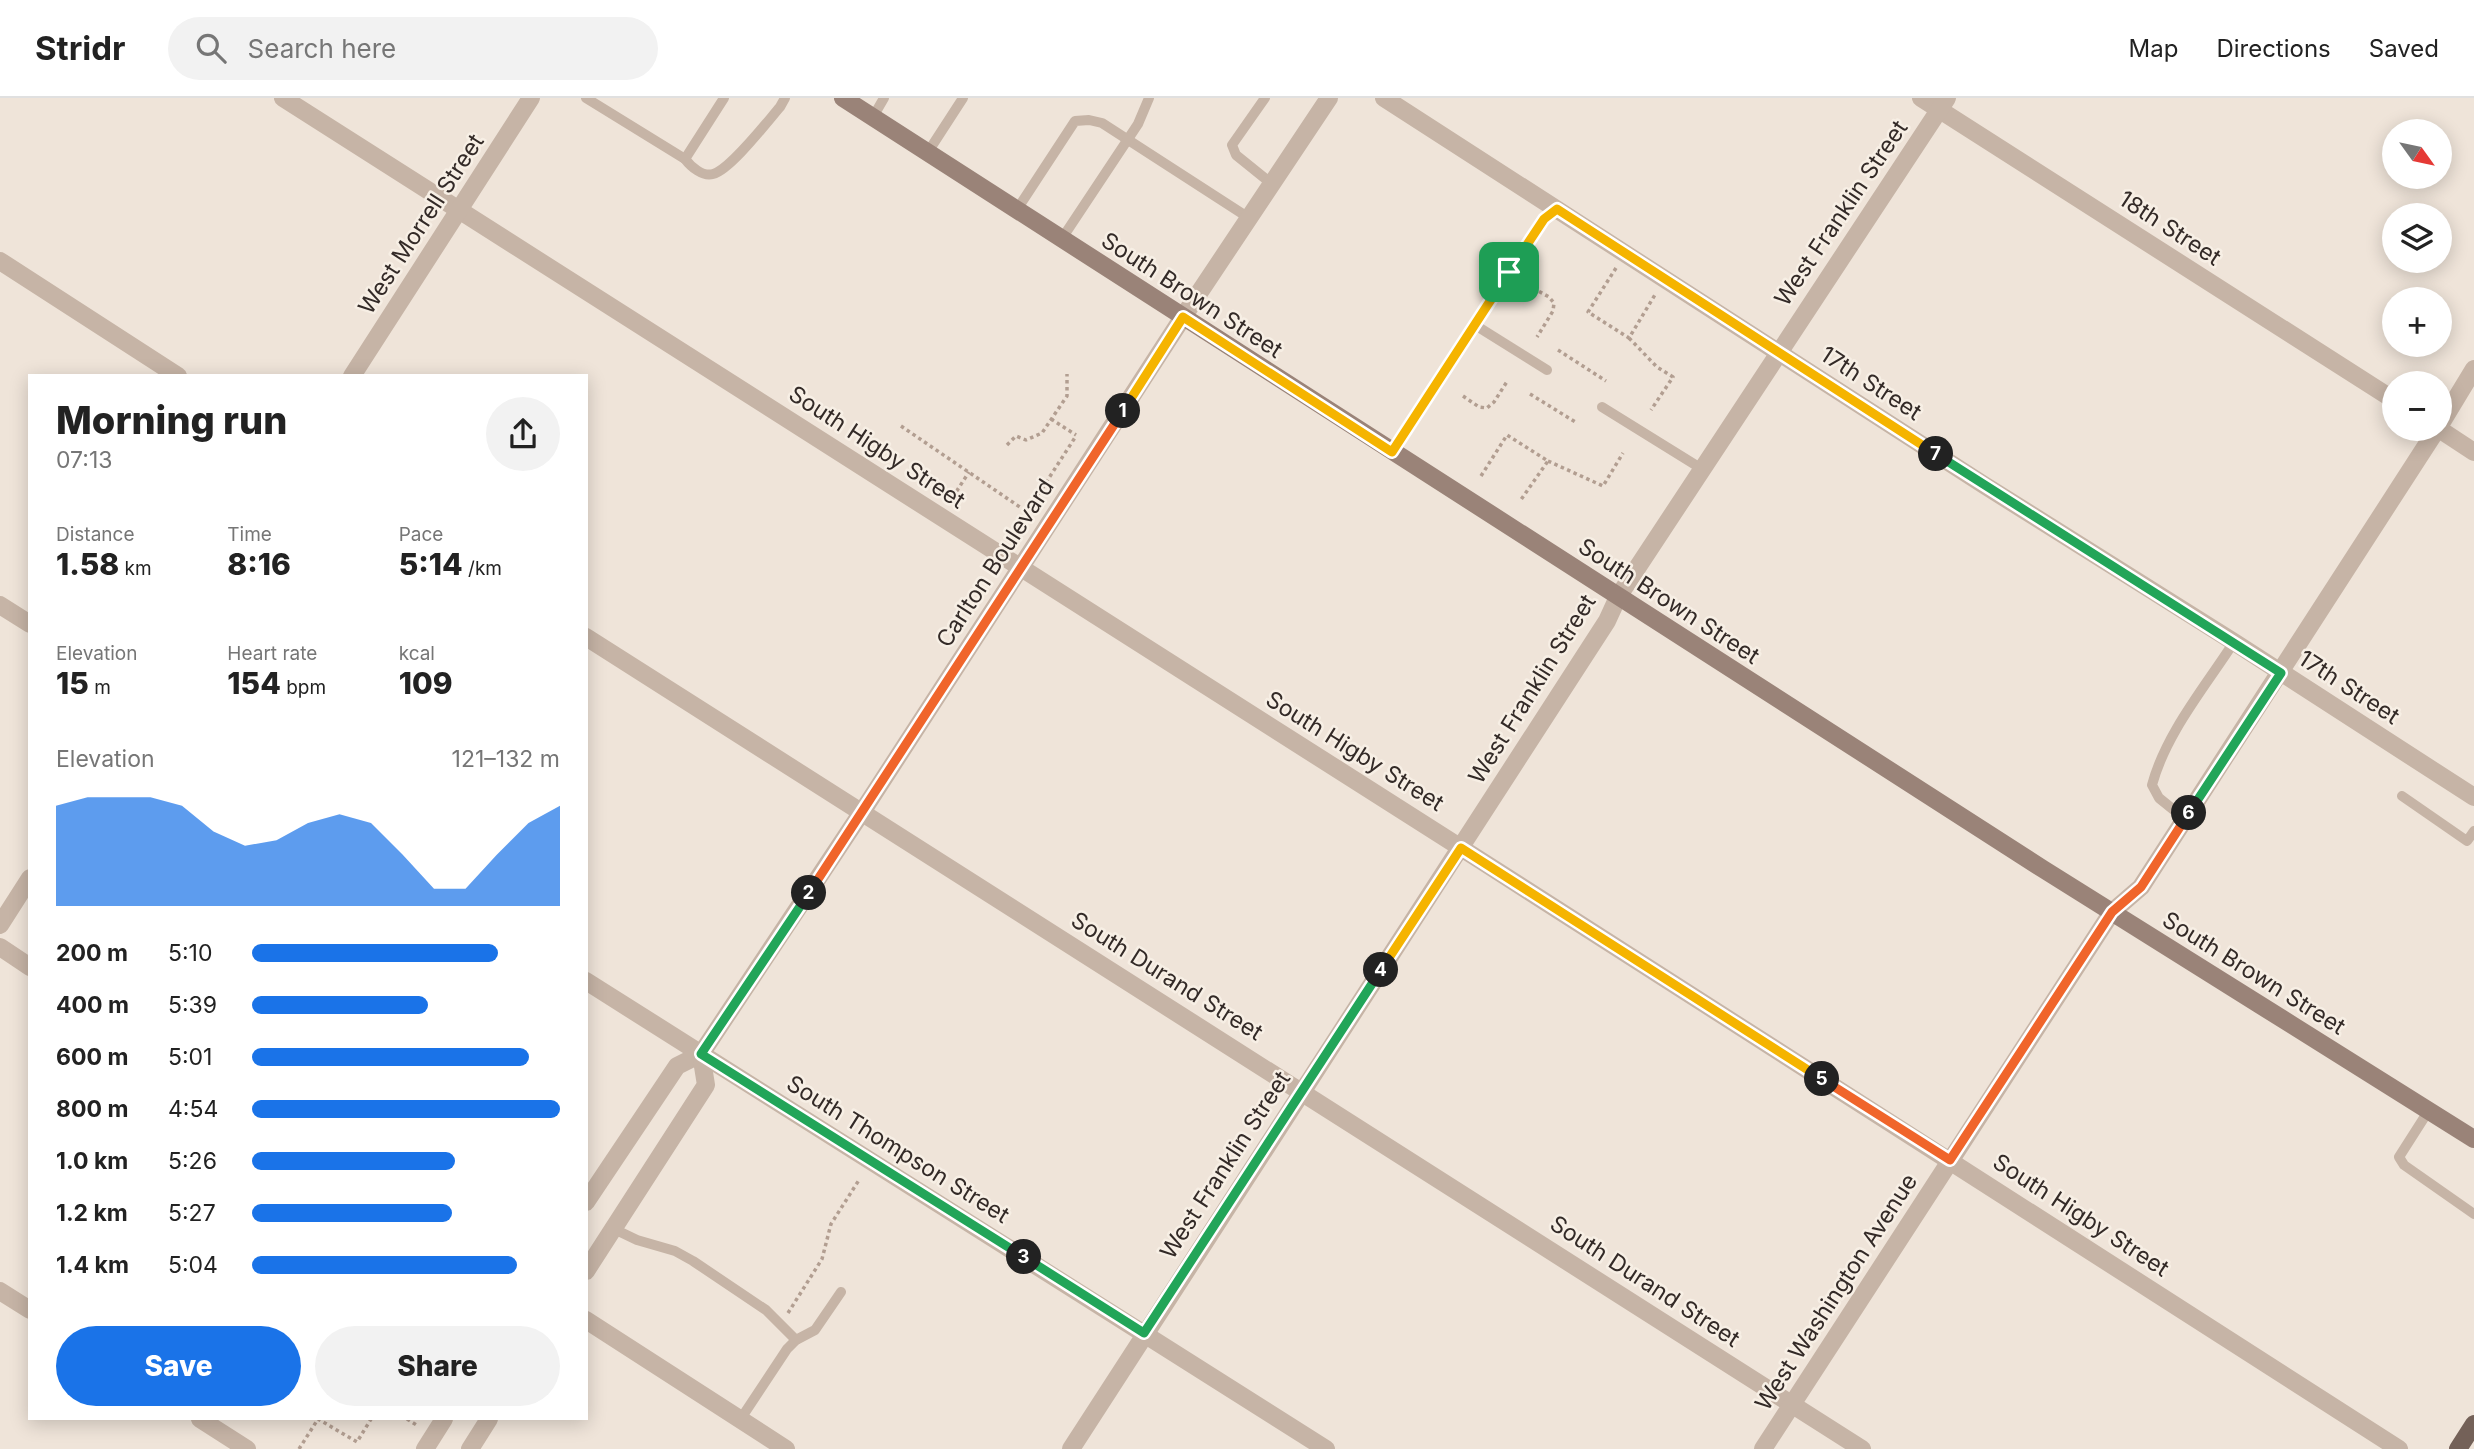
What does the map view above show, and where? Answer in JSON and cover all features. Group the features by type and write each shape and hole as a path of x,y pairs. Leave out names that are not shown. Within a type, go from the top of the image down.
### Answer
{"main road":[{"name":"South Brown Street","path":"843,98 1618,597 2474,1139"},
{"path":"2458,1449 2474,1424"}],"street":[{"name":"South Higby Street","path":"283,98 2399,1449"},
{"name":"West Morrell Street","path":"353,374 531,98"},
{"name":"Carlton Boulevard","path":"588,1199 677,1066 701,1054 1329,98"},
{"name":"17th Street","path":"1384,98 2474,797"},
{"name":"18th Street","path":"1921,98 1943,104 2382,392"},
{"name":"West Franklin Street","path":"1071,1449 1607,621 1618,597 1943,104"},
{"path":"0,261 175,374"},
{"name":"West Washington Avenue","path":"2452,406 2474,369"},
{"path":"2452,437 2474,452"},
{"name":"West Washington Avenue","path":"1763,1449 2112,912 2141,887 2431,441"},
{"path":"0,605 28,623"},
{"name":"South Durand Street","path":"588,638 1861,1449"},
{"path":"0,925 28,881"},
{"path":"0,947 28,966"},
{"name":"South Thompson Street","path":"588,982 1326,1449"},
{"path":"588,1268 706,1085 701,1054"},
{"path":"0,1291 28,1309"},
{"path":"588,1321 786,1449"},
{"path":"202,1420 247,1449"},
{"path":"425,1449 443,1420"},
{"path":"470,1449 488,1420"}],"lane":[{"path":"586,98 685,159 691,166 705,174 714,174 728,166 785,98"},
{"path":"685,159 724,98"},
{"path":"873,117 884,98"},
{"path":"928,152 963,98"},
{"path":"1061,240 1128,141 1149,98"},
{"path":"1265,98 1232,145 1236,155 1272,184"},
{"path":"1016,211 1075,121 1090,120 1102,123 1249,218"},
{"path":"1392,452 1544,219 1557,209"},
{"path":"1475,324 1547,370"},
{"path":"1602,407 1702,470"},
{"path":"2185,819 2159,798 2152,785 2157,765 2177,729 2234,642"},
{"path":"2403,796 2467,841 2474,831"},
{"path":"2429,1110 2399,1157 2404,1165 2474,1214"},
{"path":"614,1229 637,1240 675,1251 693,1261 766,1310 796,1340"},
{"path":"740,1420 787,1349 796,1340 815,1330 841,1292"}],"path":[{"path":"1617,266 1588,312 1629,338 1657,367 1673,377 1651,410"},
{"path":"1533,288 1554,303 1553,311 1537,337"},
{"path":"1629,338 1657,291"},
{"path":"1558,350 1606,381"},
{"path":"1007,445 1016,436 1026,440 1042,433 1067,396 1067,374"},
{"path":"1463,396 1479,407 1487,408 1508,380"},
{"path":"1530,394 1577,424"},
{"path":"1051,419 1083,440"},
{"path":"901,426 1035,517"},
{"path":"1481,476 1507,435 1548,461 1603,486 1623,453"},
{"path":"1027,512 1076,436"},
{"path":"1520,501 1548,461"},
{"path":"947,505 969,472"},
{"path":"781,1325 822,1259 831,1224 859,1180"},
{"path":"299,1449 317,1420"},
{"path":"320,1420 357,1442 370,1420"},
{"path":"409,1420 418,1426"}],"route":[{"path":"1557,209 2281,673 2141,887 2112,912 1950,1160 1461,848 1144,1333 701,1054 916,731 1183,317 1392,452 1509,272 1544,219 1557,209"}]}
